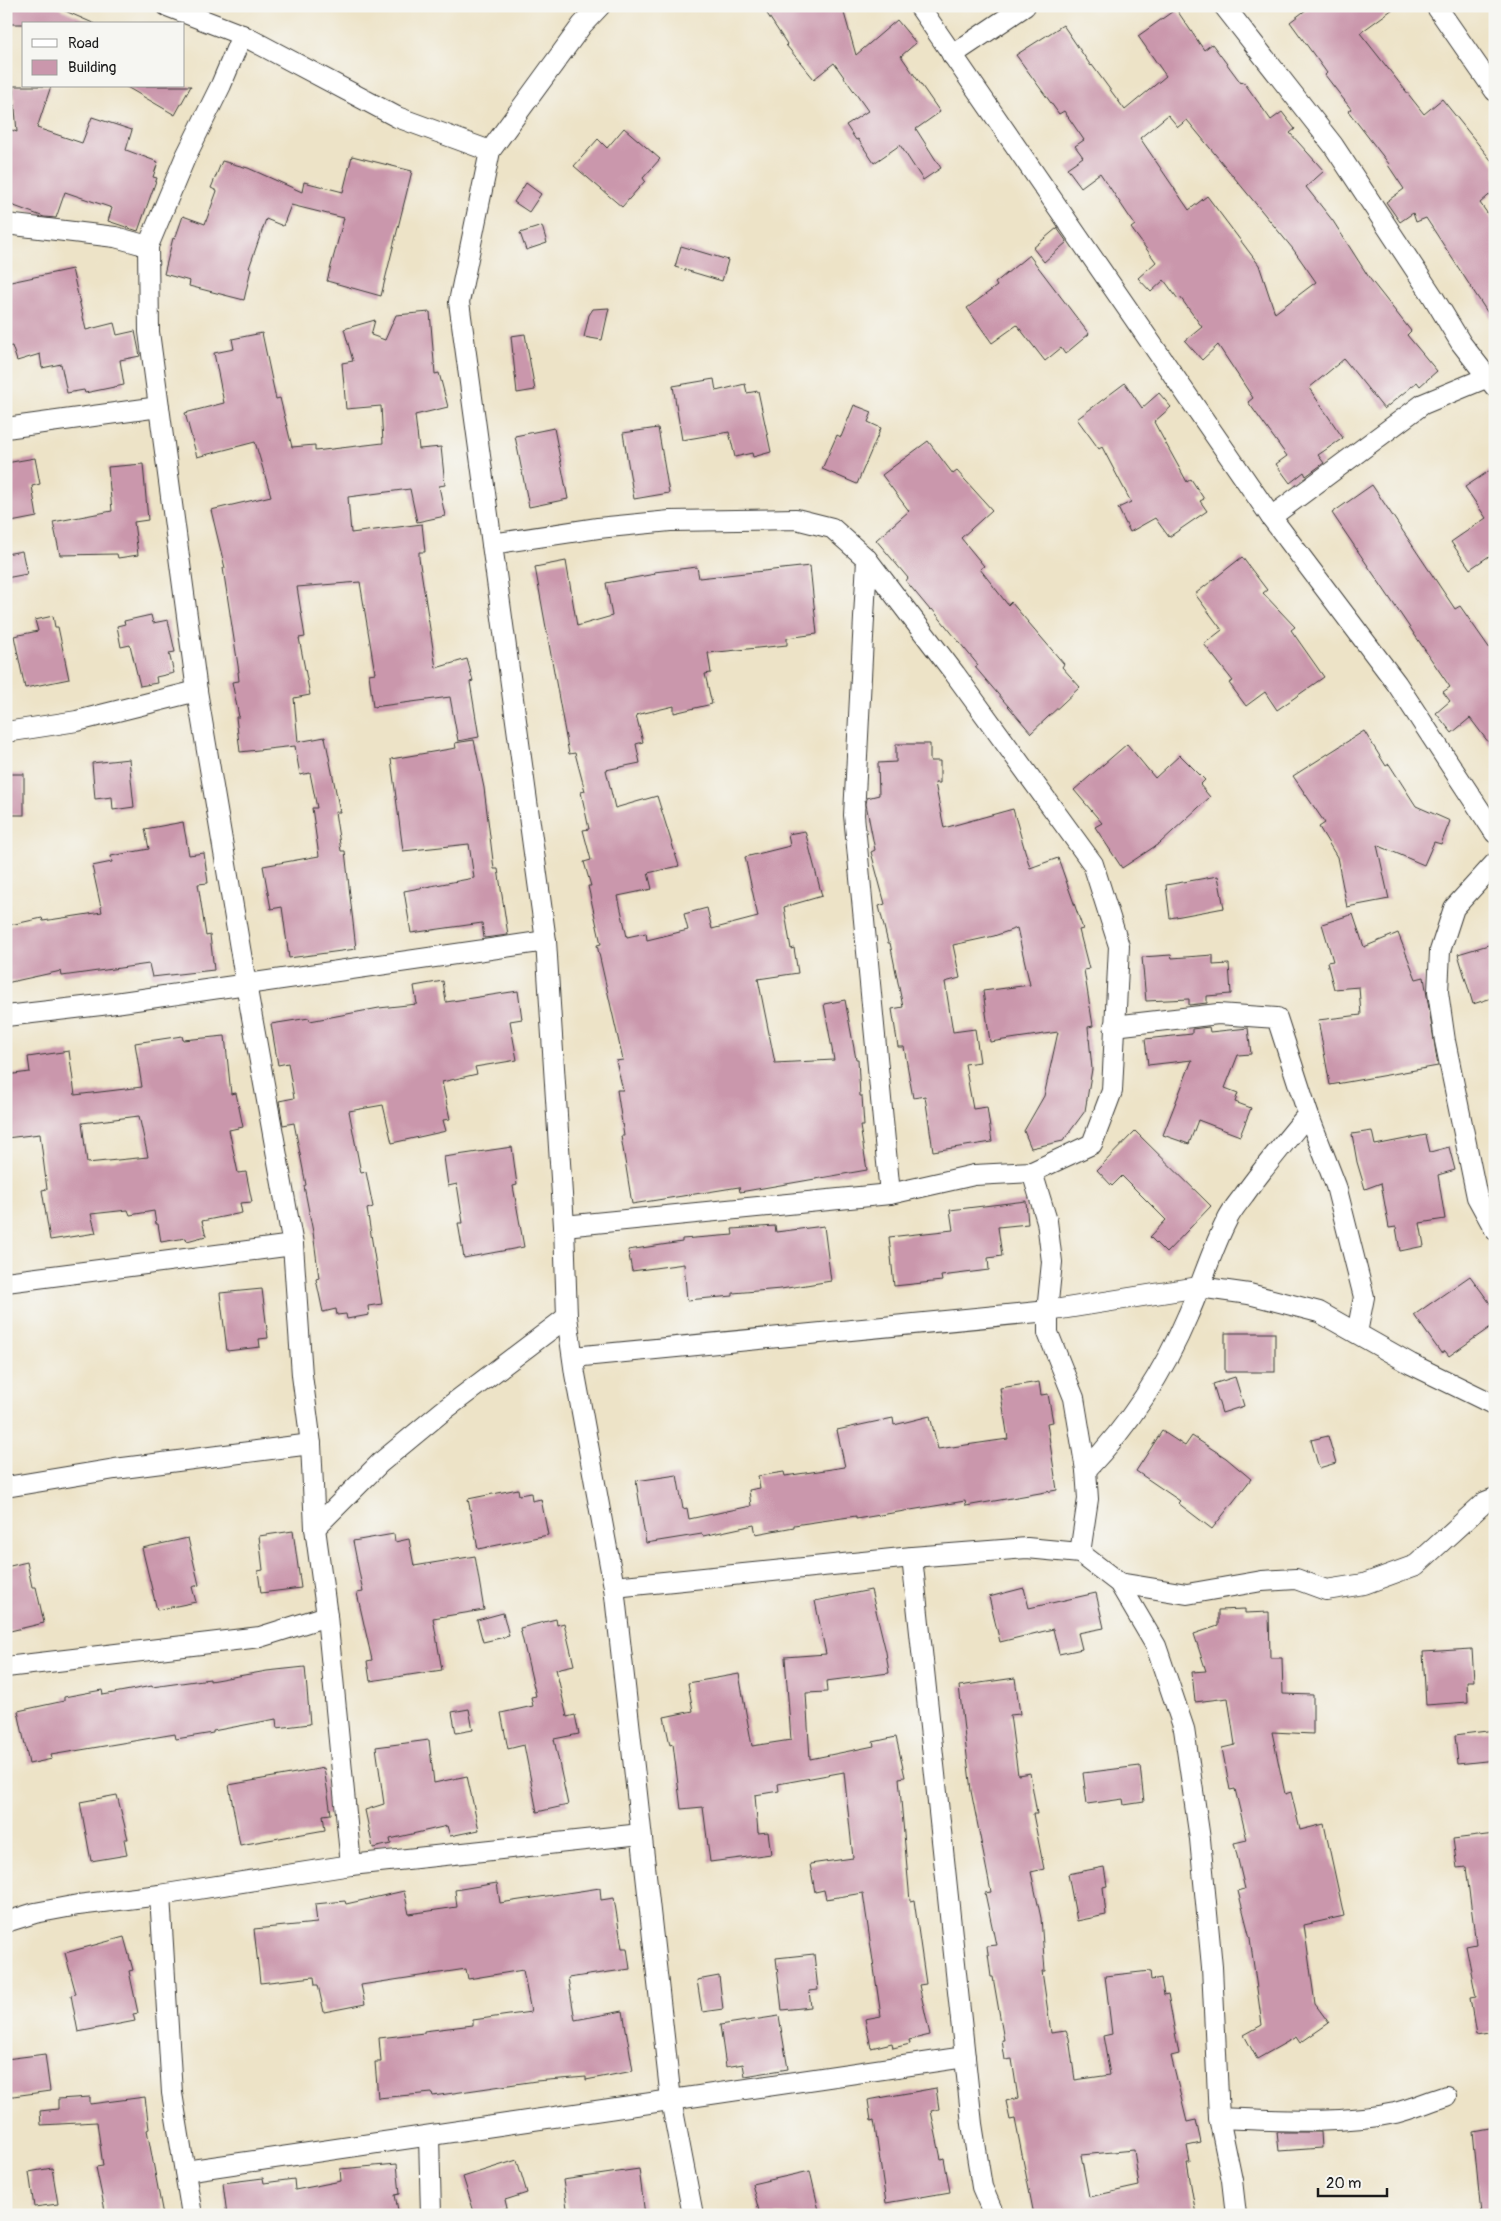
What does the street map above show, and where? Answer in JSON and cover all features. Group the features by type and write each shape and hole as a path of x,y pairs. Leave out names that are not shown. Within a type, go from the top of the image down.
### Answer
{"street":[{"path":"167,6 242,35 397,118 490,151"},
{"path":"600,6 582,25 490,151 459,302 546,941 564,1226 567,1317 572,1357 614,1587 672,2100 693,2215"},
{"path":"919,6 1271,517 1397,684 1495,833"},
{"path":"952,55 1025,6"},
{"path":"1224,6 1333,144 1432,295 1461,343 1491,382 1423,404 1271,517"},
{"path":"1436,6 1495,91"},
{"path":"242,35 221,85 185,158 148,246 149,332 197,690 246,984 294,1245 302,1376 311,1444 315,1528 327,1616 351,1865"},
{"path":"6,224 116,237 148,246"},
{"path":"6,428 160,408"},
{"path":"492,544 598,528 670,521 796,519 832,528 867,559 955,674 1093,864 1119,946 1112,1091 1092,1144 1032,1172 974,1175 890,1194 564,1226"},
{"path":"867,559 854,815 890,1194"},
{"path":"6,732 77,721 197,690"},
{"path":"1495,863 1454,908 1440,951 1438,992 1445,1041 1477,1197 1495,1230"},
{"path":"6,1016 546,941"},
{"path":"1114,1026 1218,1014 1277,1018 1308,1114 1336,1186 1364,1297 1357,1333"},
{"path":"1086,1470 1113,1441 1145,1398 1168,1360 1227,1218 1257,1177 1308,1114"},
{"path":"1032,1172 1047,1221 1051,1254 1048,1333 1074,1398 1086,1470 1088,1499 1080,1553"},
{"path":"6,1282 294,1245"},
{"path":"572,1357 1048,1312 1199,1287 1249,1294 1319,1312 1411,1364 1495,1405"},
{"path":"315,1528 380,1463 443,1411 567,1317"},
{"path":"6,1487 115,1469 311,1444"},
{"path":"1119,1583 1187,1594 1270,1581 1296,1580 1326,1590 1364,1584 1416,1565 1485,1502 1495,1498"},
{"path":"614,1587 912,1557 1027,1548 1080,1553 1119,1583 1156,1646 1184,1728 1200,1839 1211,1957 1219,2118 1232,2180 1236,2215"},
{"path":"912,1557 972,2124 982,2187 994,2215"},
{"path":"6,1667 260,1637 327,1616"},
{"path":"6,1922 35,1913 78,1905 160,1895 351,1865 641,1834"},
{"path":"160,1895 172,2093 192,2215"},
{"path":"185,2171 966,2057"},
{"path":"1219,2118 1283,2120 1359,2117 1396,2112 1446,2096"},
{"path":"429,2136 430,2215"}],"building":[{"path":"6,6 54,6 90,22 22,22 22,24 8,24"},
{"path":"762,6 842,6 856,55 897,20 916,43 901,56 940,112 916,129 941,168 923,180 900,145 874,163 846,125 868,111 834,63 814,79 786,45"},
{"path":"1311,6 1397,6 1360,33 1424,114 1442,99 1495,165 1495,190 1480,203 1495,224 1495,324 1426,218 1416,222 1413,213 1400,222 1386,202 1404,189 1389,164 1348,111 1351,109 1325,75 1327,73 1290,22"},
{"path":"1176,9 1204,50 1212,44 1241,83 1243,81 1271,120 1282,112 1295,129 1290,133 1324,171 1306,187 1333,221 1370,279 1411,331 1407,335 1437,371 1420,386 1417,382 1384,409 1344,359 1309,388 1343,438 1318,455 1324,463 1306,476 1304,472 1290,483 1276,464 1287,456 1248,402 1253,398 1218,345 1202,360 1185,341 1202,327 1180,297 1178,299 1164,280 1151,292 1138,278 1156,262 1131,228 1135,225 1100,173 1081,187 1067,168 1083,157 1075,146 1084,140 1064,111 1059,114 1016,55 1063,25 1091,66 1125,110 1166,76 1138,36","holes":["1168,115 1178,127 1187,120 1293,249 1316,282 1275,313 1259,265 1207,196 1189,210 1140,138"]},
{"path":"13,86 22,86 22,88 50,88 37,128 82,143 92,117 132,130 126,150 158,162 153,177 157,178 138,231 108,221 112,208 65,192 56,218 44,217 6,203 6,128 17,132"},
{"path":"185,86 191,86 175,115 128,88 185,88"},
{"path":"624,128 660,159 643,178 645,181 622,207 574,166 598,139 607,148"},
{"path":"352,156 412,171 381,296 327,281 344,218 291,205 283,226 266,219 249,268 251,269 244,300 189,286 190,281 164,274 173,238 175,239 183,216 205,224 217,191 211,188 222,161 248,168 302,192 304,182 343,192"},
{"path":"526,183 541,194 529,212 514,202"},
{"path":"542,226 547,243 526,250 520,233"},
{"path":"1057,228 1067,242 1044,262 1033,248"},
{"path":"681,246 728,260 722,281 675,267"},
{"path":"1029,255 1089,334 1065,354 1061,348 1045,361 1017,325 992,343 967,308 997,286 995,283"},
{"path":"72,269 86,330 114,323 117,335 135,331 140,356 120,360 124,385 85,393 84,390 67,393 61,364 42,368 40,354 17,361 12,346 6,347 6,283"},
{"path":"609,308 602,340 584,337 589,315 593,309"},
{"path":"430,312 435,374 439,373 448,407 415,415 419,449 441,447 445,485 439,486 445,516 417,522 410,489 348,497 351,533 422,524 425,552 419,552 419,558 436,668 467,659 473,681 470,682 479,737 458,741 450,697 373,707 369,674 375,673 360,582 297,587 305,637 299,638 310,695 294,698 298,742 325,737 340,812 335,812 341,851 345,851 356,949 289,958 282,907 271,909 263,866 319,856 312,808 317,808 310,773 300,775 295,746 240,752 236,717 239,717 232,682 239,681 239,672 223,568 225,568 211,510 271,496 255,442 197,457 185,413 224,403 214,353 234,349 232,339 262,333 276,399 280,398 292,447 315,445 315,451 383,443 381,406 346,409 342,363 353,361 344,329 375,320 371,335 385,340 396,315"},
{"path":"525,334 535,390 517,393 511,336"},
{"path":"714,379 716,391 745,384 747,393 758,391 771,452 753,457 752,453 735,457 729,432 682,440 673,386"},
{"path":"1125,383 1142,408 1159,393 1171,407 1154,422 1187,482 1191,479 1204,499 1200,501 1207,511 1169,537 1155,518 1130,532 1118,508 1131,502 1102,447 1099,449 1077,419"},
{"path":"854,405 872,412 868,422 881,428 857,484 822,469 837,435 841,437"},
{"path":"554,428 568,499 529,507 515,436"},
{"path":"658,428 669,493 634,499 623,433"},
{"path":"928,441 953,474 957,471 992,510 961,538 984,566 980,569 1008,605 1011,602 1064,664 1062,667 1080,687 1031,733 975,667 978,665 932,609 930,610 906,581 908,578 876,540 909,511 882,475"},
{"path":"35,458 40,484 32,486 37,517 6,523 6,463"},
{"path":"143,464 148,520 134,522 138,555 118,558 117,554 60,555 53,522 112,511 108,467"},
{"path":"1495,467 1495,552 1470,569 1451,542 1486,518 1465,487"},
{"path":"1372,485 1455,609 1460,606 1495,656 1495,751 1470,718 1452,733 1436,713 1450,701 1443,692 1450,687 1332,513"},
{"path":"22,551 27,574 6,578 6,554"},
{"path":"1242,557 1267,590 1263,593 1295,627 1291,630 1324,677 1277,710 1265,692 1246,706 1229,683 1233,681 1204,644 1222,630 1195,594"},
{"path":"566,561 577,626 612,616 606,583 655,574 654,572 697,567 699,578 810,566 817,634 787,638 787,645 708,653 711,673 705,674 712,704 674,713 674,706 636,715 643,742 636,744 640,763 606,770 615,808 657,796 679,866 648,873 652,889 618,896 627,937 646,933 647,940 688,930 684,914 707,908 712,929 758,917 745,857 790,846 788,834 805,831 822,896 784,907 791,949 794,948 798,973 758,979 775,1063 834,1060 824,1004 845,1000 856,1059 858,1059 864,1126 860,1126 867,1170 740,1192 739,1187 632,1204 621,1136 624,1136 617,1090 623,1090 616,1061 623,1060 597,945 601,944 588,886 591,886 584,862 591,860 583,830 589,829 581,792 585,791 575,753 569,754 535,567"},
{"path":"151,615 153,623 168,620 175,652 169,653 174,673 156,677 157,683 140,686 130,645 121,647 117,626 125,624 124,621"},
{"path":"53,616 55,627 58,627 69,679 25,688 14,636 38,631 35,620"},
{"path":"1364,731 1386,766 1389,764 1416,806 1450,821 1441,844 1434,842 1424,865 1377,845 1389,899 1347,907 1337,857 1319,827 1325,823 1293,776"},
{"path":"474,740 484,788 494,869 498,869 508,935 484,938 482,923 411,933 404,891 474,878 469,844 403,851 391,759 456,748 455,743"},
{"path":"896,744 930,744 930,761 940,761 940,783 935,783 944,828 1013,809 1030,868 1058,858 1083,929 1079,930 1089,969 1084,970 1093,1026 1088,1027 1092,1069 1085,1111 1063,1141 1031,1148 1024,1131 1044,1096 1058,1032 990,1042 983,991 1030,985 1017,928 994,936 953,945 960,978 945,982 953,1032 975,1029 980,1062 965,1064 973,1109 987,1107 992,1142 933,1151 925,1096 913,1098 904,1047 898,1047 892,1009 903,1007 890,943 888,943 879,906 885,904 871,852 875,850 866,804 867,798 879,795 878,763 896,762"},
{"path":"1127,744 1155,778 1180,755 1205,780 1200,785 1210,797 1160,843 1122,868 1095,827 1102,823 1074,790"},
{"path":"129,759 134,807 113,810 112,797 95,799 92,763"},
{"path":"6,774 24,774 24,815 6,815"},
{"path":"183,822 189,855 204,853 208,883 198,884 206,936 210,935 214,970 152,977 149,964 62,976 61,971 6,983 6,926 42,918 43,921 102,912 92,866 112,862 111,856 149,849 145,829"},
{"path":"1218,876 1224,908 1170,918 1166,885"},
{"path":"1353,914 1364,947 1398,933 1416,979 1424,977 1438,1066 1330,1085 1318,1020 1361,1015 1359,987 1334,989 1327,962 1333,961 1322,924"},
{"path":"1495,943 1495,997 1473,1004 1458,954"},
{"path":"1171,955 1172,958 1213,955 1213,965 1229,964 1231,994 1207,996 1207,1003 1189,1005 1189,999 1146,1001 1142,957"},
{"path":"443,981 446,1002 518,991 522,1019 510,1021 517,1060 475,1067 477,1074 442,1082 450,1119 443,1120 446,1131 392,1143 383,1105 349,1111 361,1173 366,1172 373,1207 367,1209 382,1304 368,1306 369,1315 347,1319 346,1314 337,1315 336,1309 323,1312 316,1279 319,1278 304,1186 306,1185 294,1123 283,1125 279,1101 294,1098 288,1063 278,1065 271,1024 309,1018 310,1021 379,1008 417,1004 414,986"},
{"path":"1209,1027 1210,1032 1248,1028 1251,1054 1238,1055 1225,1088 1238,1093 1235,1102 1251,1108 1240,1136 1198,1120 1189,1144 1163,1135 1192,1060 1148,1065 1145,1039 1192,1034 1192,1029"},
{"path":"182,1036 183,1040 225,1036 231,1094 236,1093 243,1127 229,1130 238,1173 246,1172 252,1202 240,1203 242,1213 202,1221 206,1236 187,1241 186,1238 161,1242 154,1211 130,1215 128,1210 91,1214 96,1233 50,1240 42,1190 47,1189 40,1134 6,1138 6,1075 30,1072 28,1057 69,1051 75,1095 142,1087 135,1043","holes":["139,1116 148,1157 87,1163 82,1123"]},
{"path":"1135,1131 1211,1206 1166,1253 1150,1237 1166,1220 1122,1176 1112,1186 1097,1170"},
{"path":"1372,1131 1375,1145 1426,1135 1430,1152 1449,1147 1455,1170 1438,1175 1445,1219 1420,1223 1424,1246 1400,1251 1396,1227 1389,1228 1381,1183 1365,1189 1357,1162 1352,1134"},
{"path":"512,1147 517,1185 513,1186 524,1247 464,1258 458,1223 463,1223 457,1184 448,1186 444,1157"},
{"path":"1026,1201 1028,1224 998,1227 1002,1256 988,1258 989,1270 941,1276 942,1281 894,1286 889,1237 953,1230 950,1210"},
{"path":"775,1226 776,1232 824,1226 831,1281 781,1289 733,1293 733,1296 687,1300 684,1264 632,1271 628,1250 682,1242 682,1239 733,1235 732,1229"},
{"path":"1470,1276 1495,1310 1495,1324 1449,1356 1445,1351 1441,1353 1414,1315"},
{"path":"262,1289 268,1338 259,1339 260,1347 227,1351 220,1293"},
{"path":"1225,1333 1275,1333 1275,1372 1225,1372"},
{"path":"1235,1377 1244,1406 1222,1413 1213,1384"},
{"path":"1039,1382 1041,1395 1048,1394 1053,1422 1047,1423 1057,1490 966,1506 965,1501 856,1519 856,1516 794,1525 794,1527 756,1534 754,1525 703,1536 702,1534 646,1543 636,1481 677,1475 683,1509 687,1508 689,1519 751,1506 749,1490 760,1488 758,1476 784,1472 785,1476 845,1467 837,1430 893,1418 894,1425 930,1416 938,1449 1008,1439 1000,1388"},
{"path":"1162,1431 1185,1446 1192,1436 1226,1458 1251,1479 1212,1529 1178,1503 1180,1501 1136,1471"},
{"path":"1328,1436 1336,1463 1319,1468 1311,1440"},
{"path":"518,1489 519,1495 531,1493 532,1501 541,1499 548,1535 478,1549 468,1499"},
{"path":"293,1531 301,1588 261,1593 258,1571 263,1570 259,1536"},
{"path":"394,1534 395,1542 409,1539 414,1566 475,1556 484,1610 433,1618 442,1670 370,1681 367,1661 372,1660 357,1593 363,1592 353,1541"},
{"path":"188,1538 199,1585 192,1587 196,1602 157,1610 142,1548"},
{"path":"27,1562 32,1587 36,1587 44,1623 6,1632 6,1567"},
{"path":"1024,1588 1029,1608 1096,1593 1104,1628 1078,1633 1082,1649 1059,1654 1053,1629 1000,1642 989,1597"},
{"path":"871,1590 886,1652 889,1673 826,1681 827,1692 806,1693 810,1759 874,1746 873,1742 896,1737 905,1777 899,1778 910,1901 914,1900 926,1984 919,1985 930,2035 909,2040 910,2044 893,2048 892,2043 871,2048 865,2019 881,2016 863,1893 826,1899 824,1890 815,1892 810,1864 853,1858 844,1772 778,1784 779,1791 755,1795 758,1833 768,1832 771,1854 710,1862 703,1807 681,1809 673,1744 670,1745 664,1717 693,1711 688,1683 739,1674 752,1746 791,1740 785,1657 826,1654 815,1601"},
{"path":"1245,1609 1245,1613 1269,1612 1270,1658 1282,1658 1283,1694 1313,1695 1313,1734 1272,1732 1285,1794 1291,1792 1300,1830 1324,1824 1344,1916 1304,1925 1315,2004 1329,2023 1300,2043 1296,2037 1257,2059 1244,2035 1262,2025 1250,1938 1238,1891 1245,1889 1234,1843 1247,1840 1235,1789 1230,1790 1222,1748 1235,1745 1228,1698 1195,1702 1192,1672 1206,1671 1194,1634 1218,1626 1218,1610"},
{"path":"503,1613 509,1636 483,1642 477,1620"},
{"path":"556,1619 557,1625 564,1623 574,1665 556,1669 567,1717 575,1715 579,1734 554,1739 568,1805 537,1812 524,1745 508,1749 501,1713 533,1706 531,1697 536,1696 520,1628"},
{"path":"1472,1649 1474,1681 1467,1681 1468,1702 1426,1705 1423,1652"},
{"path":"305,1667 310,1724 277,1728 276,1719 176,1739 175,1734 51,1755 52,1759 29,1764 18,1711 64,1701 64,1697 102,1690 103,1695 152,1686 210,1679 210,1681 267,1671"},
{"path":"1015,1678 1020,1714 1010,1715 1018,1775 1030,1773 1037,1814 1033,1814 1044,1869 1031,1872 1041,1918 1045,1971 1042,1971 1051,2033 1066,2031 1069,2038 1075,2080 1110,2075 1103,2036 1112,2034 1105,1976 1150,1971 1151,1980 1161,1978 1164,1995 1168,1994 1179,2054 1171,2056 1187,2122 1196,2120 1201,2143 1187,2146 1190,2162 1187,2162 1196,2215 1034,2215 1015,2119 1010,2120 1006,2101 1018,2098 1012,2059 1005,2060 1002,2040 1004,2040 993,1977 991,1977 987,1946 996,1945 985,1893 991,1892 971,1791 959,1686","holes":["1134,2150 1139,2186 1089,2197 1081,2155"]},
{"path":"469,1709 473,1730 456,1733 452,1712"},
{"path":"1495,1730 1495,1760 1458,1764 1455,1735"},
{"path":"429,1740 434,1783 467,1776 479,1830 450,1836 447,1826 390,1839 391,1844 373,1848 365,1810 384,1804 376,1747"},
{"path":"1140,1766 1144,1802 1124,1805 1123,1799 1087,1804 1083,1773"},
{"path":"324,1768 331,1814 323,1815 325,1830 240,1845 229,1785"},
{"path":"117,1795 128,1839 124,1839 127,1855 91,1861 80,1802"},
{"path":"1495,1834 1495,2032 1476,2035 1470,1998 1476,1997 1466,1946 1476,1944 1466,1867 1457,1868 1453,1839"},
{"path":"1104,1867 1107,1886 1103,1887 1106,1915 1077,1921 1068,1874"},
{"path":"497,1883 500,1903 600,1888 601,1900 614,1898 622,1948 627,1948 630,1969 568,1978 575,2020 623,2011 633,2071 586,2080 586,2077 536,2081 433,2096 432,2093 378,2098 375,2062 381,2062 379,2038 473,2025 473,2020 531,2012 523,1970 468,1979 466,1969 361,1985 365,2004 324,2012 318,1985 315,1985 314,1977 260,1983 254,1929 317,1923 315,1904 345,1901 346,1904 404,1891 409,1914 457,1907 455,1890"},
{"path":"124,1937 133,1970 129,1971 138,2013 133,2014 135,2021 78,2032 71,1995 76,1994 65,1953"},
{"path":"814,1954 818,1990 809,1991 811,2007 782,2010 776,1958"},
{"path":"719,1976 723,2009 702,2012 697,1980"},
{"path":"779,2016 788,2069 745,2076 743,2064 726,2067 720,2025"},
{"path":"45,2054 50,2091 6,2097 6,2059"},
{"path":"936,2088 939,2109 931,2111 941,2159 944,2158 950,2192 886,2203 874,2120 871,2121 868,2100"},
{"path":"90,2097 90,2104 145,2097 149,2129 147,2130 163,2215 106,2215 96,2167 103,2166 97,2122 41,2125 40,2111 58,2109 58,2099"},
{"path":"1495,2127 1495,2215 1481,2215 1473,2131"},
{"path":"1277,2132 1321,2132 1322,2148 1279,2151"},
{"path":"517,2160 527,2193 505,2200 507,2208 484,2215 475,2215 463,2177"},
{"path":"397,2164 400,2194 395,2195 399,2215 302,2215 301,2209 261,2215 227,2215 223,2183 263,2178 264,2183 294,2179 295,2190 341,2181 340,2169"},
{"path":"52,2168 58,2204 34,2207 29,2172"},
{"path":"639,2169 645,2215 568,2215 563,2180"},
{"path":"810,2171 820,2215 760,2215 752,2184"}]}
